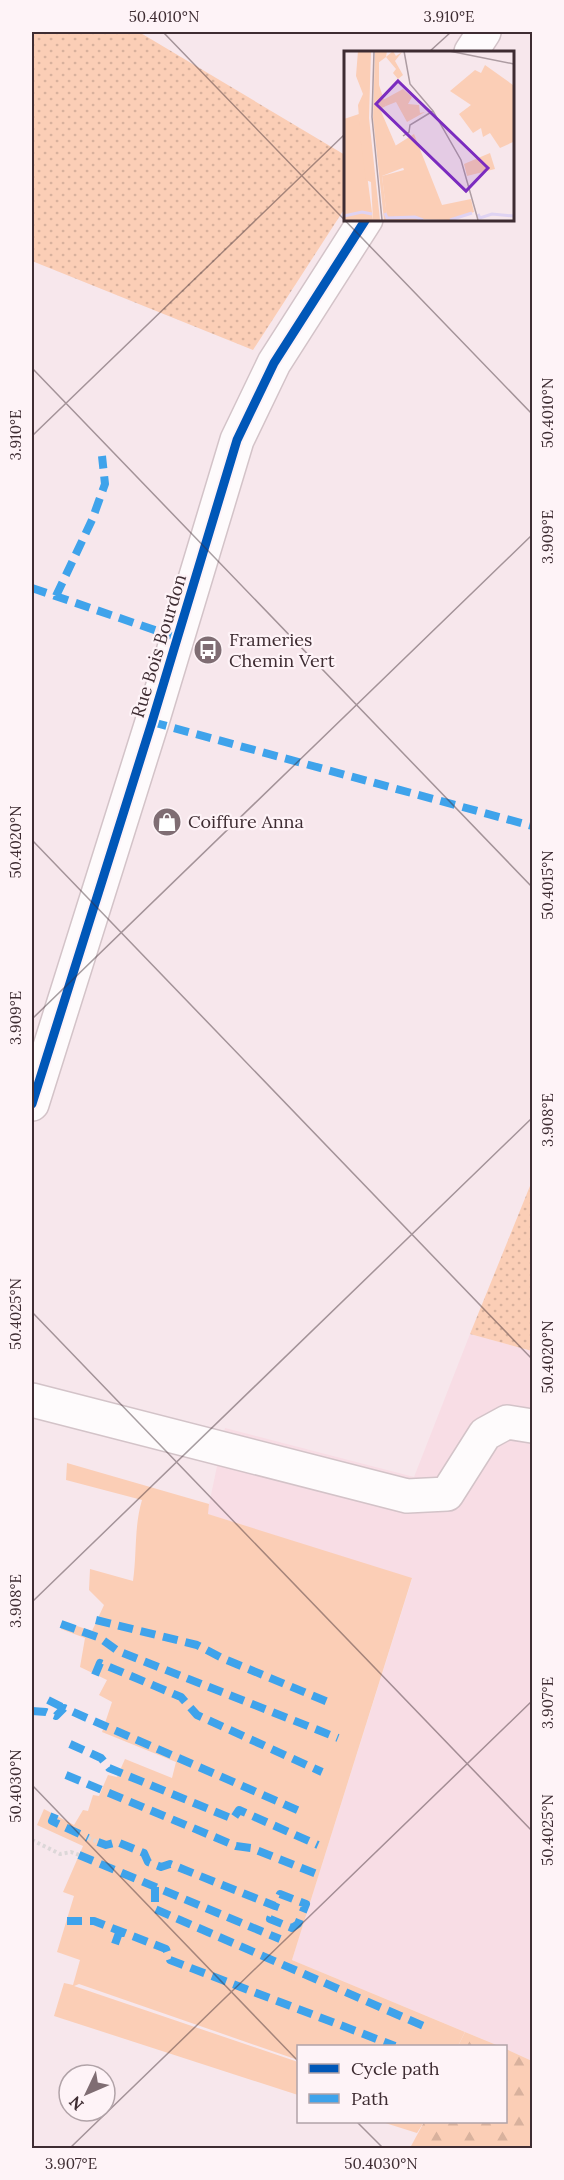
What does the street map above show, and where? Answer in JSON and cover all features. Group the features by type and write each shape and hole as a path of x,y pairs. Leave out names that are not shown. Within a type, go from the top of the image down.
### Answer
{"street":[{"path":"472,51 484,32"},
{"name":"Rue Bois Bourdon","path":"32,1104 159,701 237,440 274,363 365,220"},
{"path":"32,1400 407,1496 447,1494 485,1434 507,1422 532,1426"}],"path":[{"path":"88,1838 98,1842"},
{"path":"32,1839 60,1854 71,1852 79,1855"}],"shaded area":[{"path":"470,1334 532,1351 532,2061 507,2049 507,2045 497,2045 292,1960 412,1579 207,1514 225,1428 414,1477"}],"green space":[{"path":"32,32 139,32 344,154 344,210 253,350 32,261"},
{"path":"532,1181 532,1351 470,1334"},
{"path":"67,1463 209,1504 208,1514 412,1578 292,1960 465,2032 458,2045 297,2045 297,2060 79,1984 74,1986 297,2062 297,2095 54,2016 64,1983 73,1985 80,1960 57,1952 74,1896 63,1892 83,1846 37,1825 44,1809 74,1825 83,1810 88,1811 93,1795 99,1796 108,1775 117,1777 125,1759 172,1778 176,1762 102,1732 112,1702 99,1695 107,1680 80,1667 85,1638 61,1629 62,1621 92,1631 104,1605 89,1590 90,1569 133,1581 142,1500 66,1480"},
{"path":"465,2032 497,2045 458,2045"},
{"path":"507,2049 532,2061 532,2148 410,2148 423,2123 507,2123"},
{"path":"385,2123 423,2123 417,2133"}],"marked path":[{"path":"56,596 92,520 105,484 102,456"},
{"path":"32,588 178,638"},
{"path":"152,722 532,826"},
{"path":"96,1620 197,1645 222,1658 328,1702"},
{"path":"61,1624 100,1638 118,1651 338,1738"},
{"path":"95,1675 100,1663 181,1697 197,1715 322,1772"},
{"path":"48,1700 64,1708"},
{"path":"32,1711 46,1712 56,1716 64,1708 302,1812"},
{"path":"70,1744 101,1758 109,1768 233,1819 239,1810 318,1845"},
{"path":"66,1775 236,1846 251,1848 317,1874"},
{"path":"55,1814 52,1821 88,1838"},
{"path":"98,1842 106,1845 117,1842 144,1853 148,1862 161,1867 170,1864 275,1906 280,1894 306,1904 298,1924 292,1928 270,1919 275,1906"},
{"path":"79,1855 280,1939"},
{"path":"155,1887 155,1909 428,2028"},
{"path":"67,1921 94,1921 166,1949 170,1960 392,2045"},
{"path":"115,1944 120,1930"}],"cycle path":[{"path":"32,1104 152,722 237,440 274,363 365,220"}],"place":[{"name":"Frameries Chemin Vert","path":"208,650"},
{"name":"Coiffure Anna","path":"167,822"}]}
